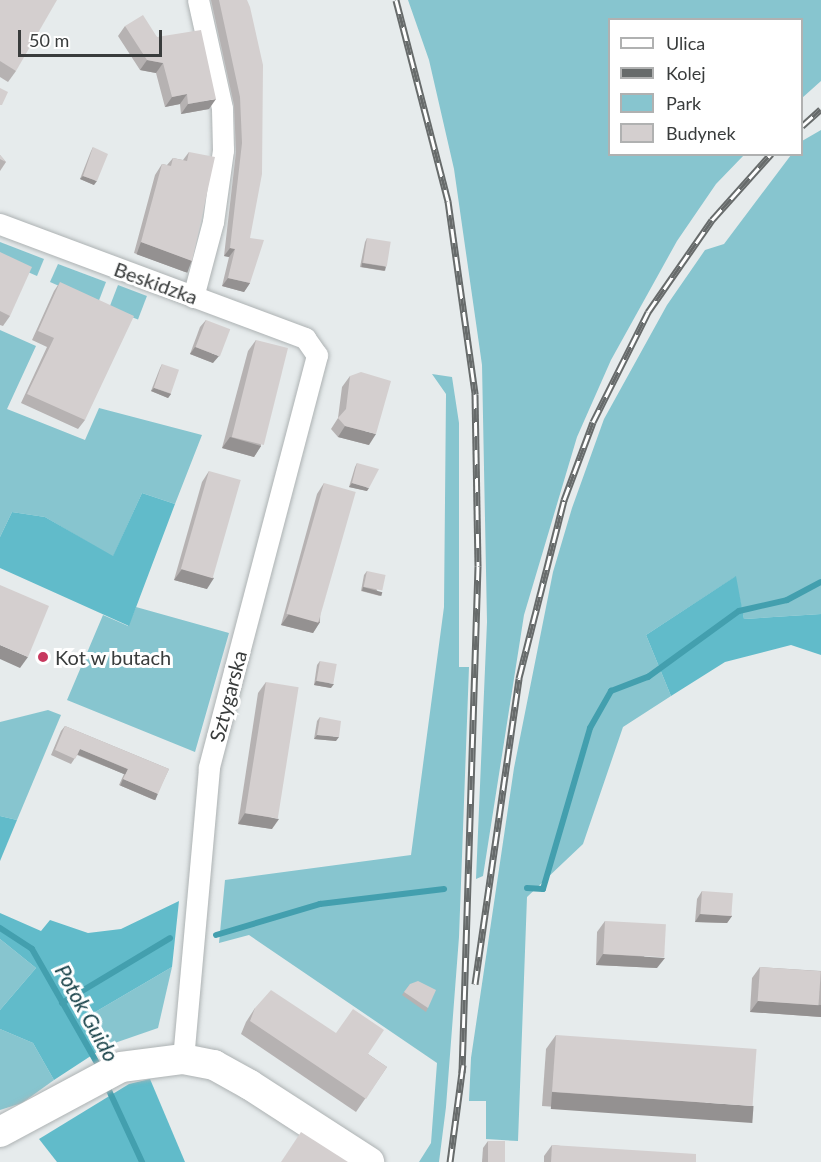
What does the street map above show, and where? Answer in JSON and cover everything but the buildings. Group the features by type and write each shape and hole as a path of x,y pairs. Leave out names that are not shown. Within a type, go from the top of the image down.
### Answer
{"street":[{"path":"193,297 213,222 223,150 220,97 198,0"},
{"name":"Beskidzka","path":"0,224 311,342"},
{"name":"Sztygarska","path":"183,1059 209,768 318,367 311,342"},
{"path":"0,1132 121,1067 183,1059 214,1065 250,1085 369,1162"}],"green space":[{"path":"408,0 821,0 821,81 803,97 803,18 608,18 608,156 743,156 716,184 677,241 611,360 577,437 524,615 483,876 476,879 487,622 482,365 454,169 429,60"},
{"path":"821,130 821,614 744,619 735,577 646,635 671,696 623,727 583,844 527,897 518,1141 486,1139 486,1101 469,1101 471,1058 514,768 553,572 572,508 604,419 667,305 705,250 724,244 790,156 803,156 803,140"},
{"path":"0,242 44,259 37,276 0,260"},
{"path":"58,264 106,282 98,303 50,282"},
{"path":"118,285 147,296 138,319 109,308"},
{"path":"0,330 36,346 7,409 85,440 99,408 202,435 175,504 142,493 113,557 45,517 12,512 0,537"},
{"path":"432,374 452,377 459,423 459,667 469,667 459,937 446,1107 439,1162 419,1162 431,1143 437,1063 249,935 219,943 225,880 411,855 444,607 446,394"},
{"path":"136,607 229,633 195,752 67,700 103,615 128,626"},
{"path":"48,710 61,715 17,820 0,816 0,722"},
{"path":"0,939 36,968 0,1010"},
{"path":"172,967 158,1028 106,1046 85,1018"},
{"path":"0,1029 33,1043 54,1080 22,1103 0,1110"}],"shaded area":[{"path":"142,493 175,504 129,626 0,568 0,537 12,512 45,517 113,556"},
{"path":"736,576 744,619 821,614 821,655 791,645 725,662 671,696 646,635"},
{"path":"0,816 17,820 0,861"},
{"path":"179,901 172,967 85,1018 106,1046 54,1080 33,1043 0,1029 0,1010 36,968 0,939 0,913 41,931 50,920 88,933 121,929"},
{"path":"150,1079 185,1162 57,1162 39,1139 129,1084"}],"waterway":[{"path":"527,888 543,889 590,728 611,691 648,677 739,611 787,600 821,582"},
{"path":"216,935 320,904 444,889"},
{"name":"Potok Guido","path":"0,928 32,949 100,1068"},
{"path":"62,1003 170,938"},
{"name":"Potok Guido","path":"106,1084 142,1162"}],"railway":[{"path":"396,0 448,201 475,394 478,566 462,1073"},
{"path":"803,125 821,109"},
{"path":"475,984 519,678 564,500 593,422 648,312 712,220 769,156"},
{"path":"450,1162 463,1065"}],"place":[{"name":"Kot w butach","path":"43,657"}]}
